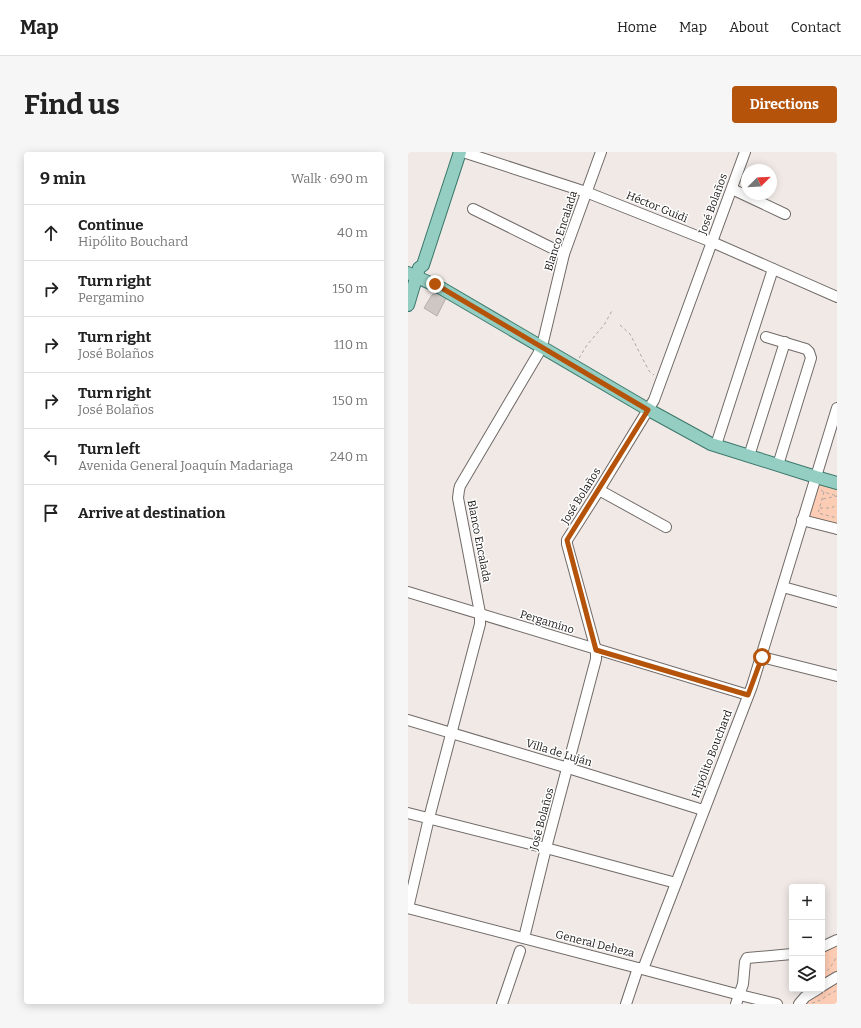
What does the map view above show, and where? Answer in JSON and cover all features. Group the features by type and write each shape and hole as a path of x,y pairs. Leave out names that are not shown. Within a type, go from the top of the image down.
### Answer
{"main road":[{"path":"408,305 414,273 452,152"},
{"path":"414,273 423,265 460,152"},
{"path":"414,273 542,346 648,410 716,446 837,483"}],"street":[{"name":"Héctor Guidi","path":"463,152 586,192 712,242 837,297"},
{"name":"Blanco Encalada","path":"408,908 429,818 480,624 480,613 458,498 460,486 542,346 564,254 601,152"},
{"name":"José Bolaños","path":"524,938 596,659 596,650 567,540 654,400 745,152"},
{"path":"732,189 785,214"},
{"path":"474,209 564,254"},
{"path":"716,446 773,269"},
{"path":"766,337 806,349 811,358 778,464"},
{"path":"749,456 784,342"},
{"name":"Hipólito Bouchard","path":"626,1004 676,883 762,657 802,520 837,408"},
{"path":"599,490 666,527"},
{"path":"802,520 837,529"},
{"path":"783,587 837,602"},
{"name":"Pergamino","path":"408,592 748,695"},
{"path":"762,657 837,676"},
{"name":"Villa de Luján","path":"408,720 703,810"},
{"path":"408,813 676,883"},
{"name":"General Deheza","path":"408,908 640,968 738,1000 777,1004"},
{"path":"825,946 837,940"},
{"path":"502,1004 520,951"},
{"path":"738,1000 743,984 745,962 747,958 789,954"},
{"path":"825,984 837,977"},
{"path":"799,1004 805,997 813,992"}],"path":[{"path":"575,366 587,345 604,325 613,309"},
{"path":"620,326 630,334 649,371 661,379"},
{"path":"837,496 824,492 818,512 837,518"},
{"path":"822,499 837,496"},
{"path":"819,508 831,508 837,505"},
{"path":"825,973 831,967 837,956"}],"shaded area":[{"path":"816,477 837,483 837,529 802,520"},
{"path":"837,943 837,972 825,978 825,956 825,950"},
{"path":"837,981 837,1004 804,1004 820,992 825,992 825,989"}],"building":[{"path":"437,293 446,298 437,316 424,308 432,295"}],"route":[{"path":"435,284 648,410 567,540 596,650 748,695 762,657"}]}
